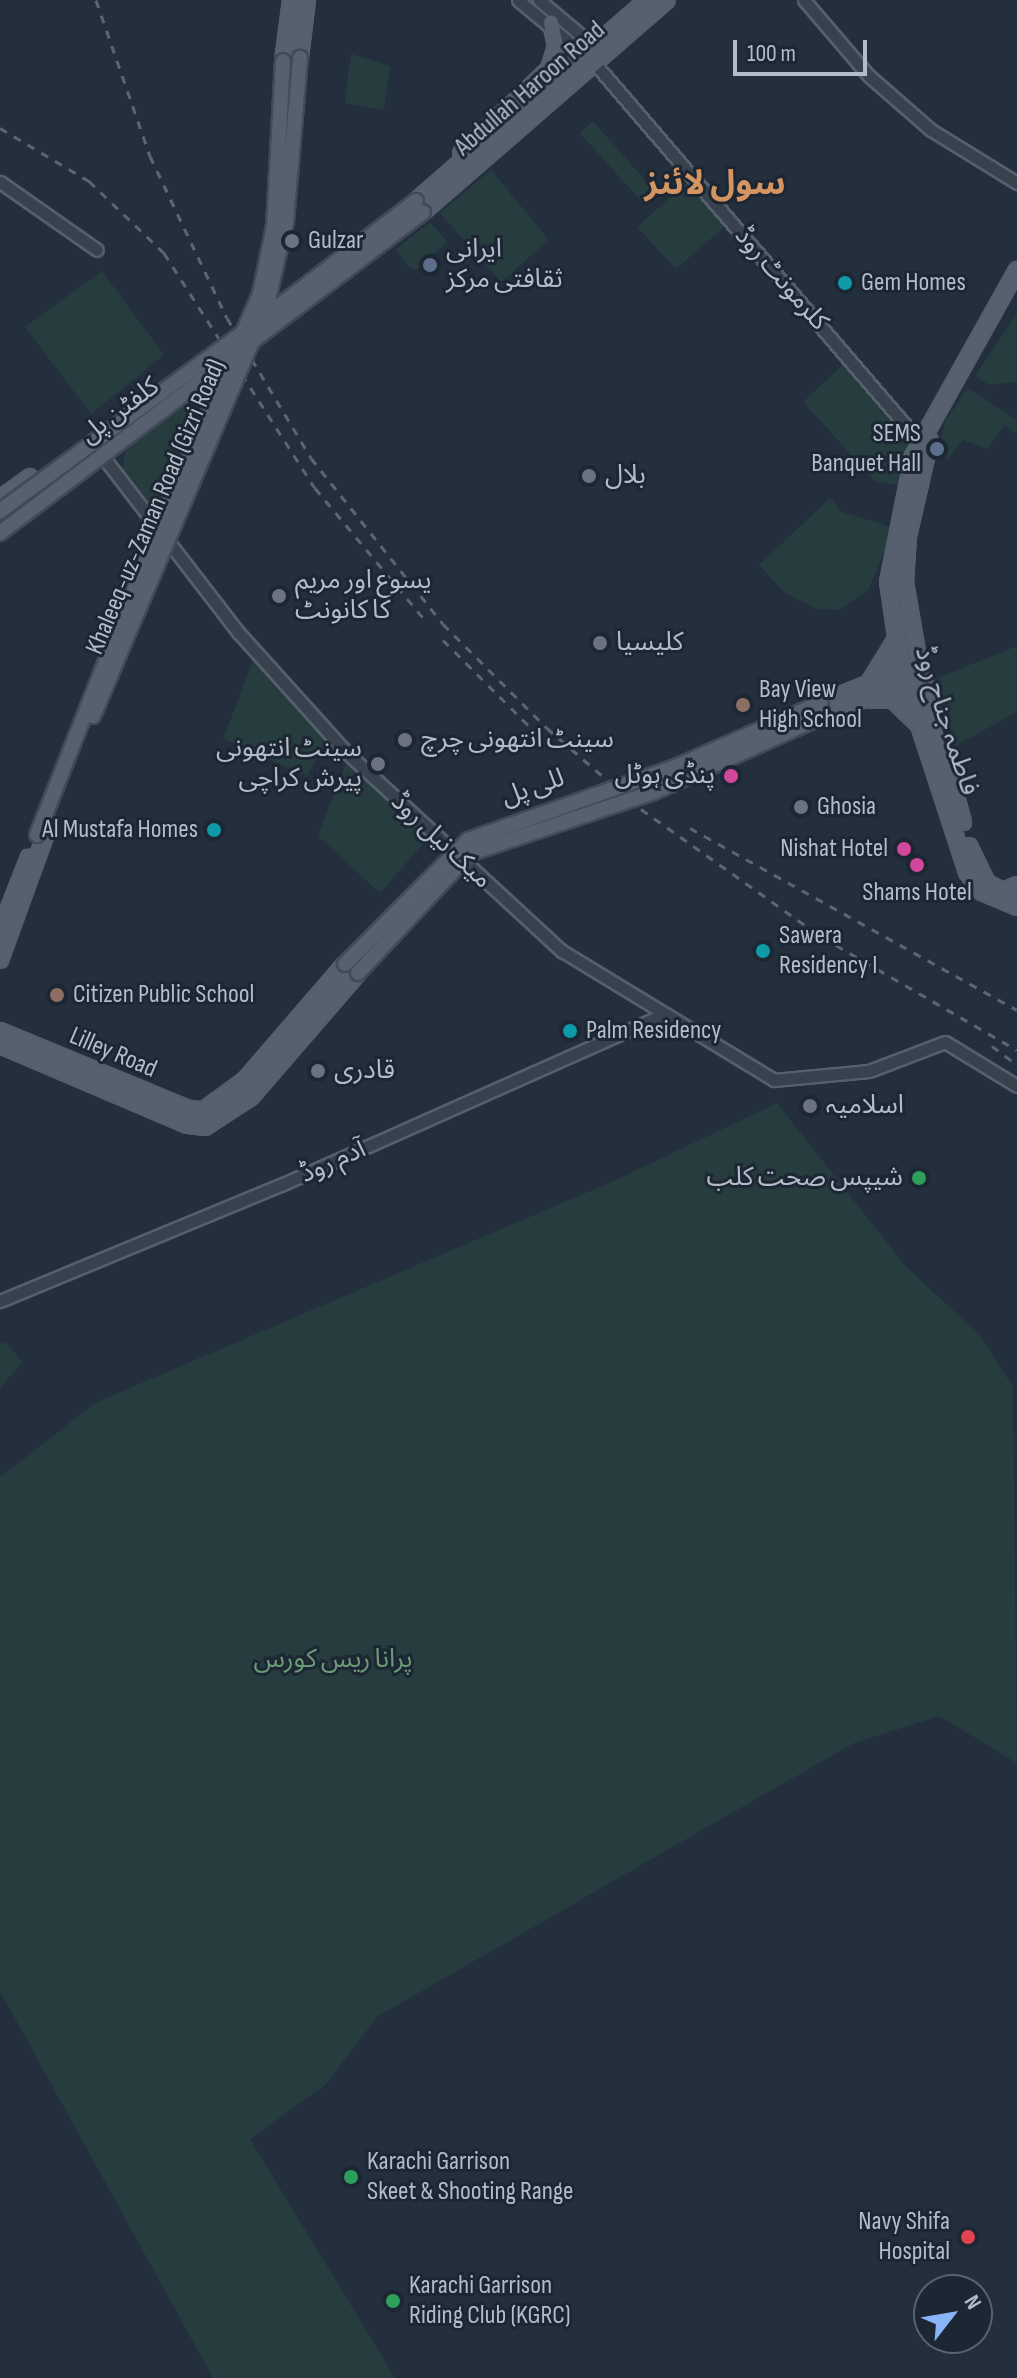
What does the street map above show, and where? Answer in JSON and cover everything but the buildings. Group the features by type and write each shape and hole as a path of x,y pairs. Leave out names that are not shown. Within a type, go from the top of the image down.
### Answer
{"main road":[{"name":"Khaleeq-uz-Zaman Road (Gizri Road)","path":"0,960 42,832 163,516 260,294 274,226 283,61 291,0"},
{"name":"Khaleeq-uz-Zaman Road (Gizri Road)","path":"0,931 266,309 286,222 307,0"},
{"name":"Abdullah Haroon Road","path":"597,59 647,0"},
{"name":"Abdullah Haroon Road","path":"420,204 667,0"},
{"path":"420,204 549,69 556,46 551,23"},
{"name":"کلفٹن پل","path":"0,511 420,204"},
{"name":"کلفٹن پل","path":"0,533 420,204"},
{"name":"فاطمہ جناح روڈ","path":"1013,907 982,892 967,872 924,732 903,676 896,639 889,558 922,445 1017,270"},
{"name":"فاطمہ جناح روڈ","path":"1011,887 993,887 977,869 921,669 905,582 922,445 1017,287"},
{"path":"0,499 30,477"},
{"path":"869,683 896,639"},
{"path":"839,709 921,669"},
{"path":"823,709 869,683 903,676"},
{"path":"823,709 839,709 883,696 924,732"},
{"name":"للی پل","path":"210,1108 245,1080 345,964 468,840 675,767 823,709"},
{"name":"للی پل","path":"219,1122 251,1097 358,973 469,854 654,792 823,709"},
{"name":"Lilley Road","path":"0,1031 188,1109 210,1108"},
{"name":"Lilley Road","path":"0,1045 188,1125 219,1122"}],"street":[{"path":"518,0 597,59"},
{"path":"539,0 597,59"},
{"path":"804,0 869,76 931,130 1017,183"},
{"name":"کلرمونٹ روڈ","path":"597,59 922,445"},
{"path":"0,182 97,250"},
{"name":"میک نیل روڈ","path":"107,462 238,632 346,752 562,951 662,1015 774,1080 869,1071 945,1042 1017,1086"},
{"name":"آدم روڈ","path":"0,1301 311,1172 662,1015"}],"green space":[{"path":"351,54 390,66 384,110 345,103"},
{"path":"593,121 651,187 639,199 580,133"},
{"path":"491,170 549,240 501,282 440,213"},
{"path":"693,177 731,221 676,269 637,227"},
{"path":"430,222 448,242 417,269 409,267 395,250"},
{"path":"102,271 164,355 91,414 25,327"},
{"path":"1017,313 1017,382 989,385 975,376"},
{"path":"849,359 920,442 903,486 875,481 803,402"},
{"path":"968,388 1017,421 1017,434 1004,425 988,449 963,440 947,460 937,451 946,420"},
{"path":"183,407 195,418 154,511 122,471 126,449"},
{"path":"830,498 842,512 895,528 868,590 839,610 816,609 785,593 759,565"},
{"path":"1017,646 1017,712 955,746 937,678"},
{"path":"254,659 326,738 308,776 223,739"},
{"path":"347,761 428,838 380,893 318,836"},
{"name":"پرانا ریس کورس","path":"777,1103 907,1268 980,1335 1013,1387 1017,1763 939,1716 854,1743 378,2016 325,2085 250,2139 395,2378 213,2378 0,1991 0,1477 97,1402 616,1180"},
{"path":"6,1342 22,1362 0,1388 0,1344"}],"railway":[{"path":"96,0 150,156 227,318 311,458 443,624 547,728 641,809 822,937 1017,1050"},
{"path":"0,128 89,181 164,253 315,488 424,619"},
{"path":"443,640 550,747"},
{"path":"690,828 1017,1010"},
{"path":"992,1046 1017,1065"}],"place":[{"name":"Gulzar","path":"292,241"},
{"name":"ایرانی ثقافتی مرکز","path":"430,265"},
{"name":"Gem Homes","path":"845,283"},
{"name":"SEMS Banquet Hall","path":"937,449"},
{"name":"بلال","path":"589,476"},
{"name":"یسوع اور مریم کا کانونٹ","path":"279,596"},
{"name":"کلیسیا","path":"600,643"},
{"name":"Bay View High School","path":"743,705"},
{"name":"سینٹ انتھونی چرچ","path":"405,740"},
{"name":"سینٹ انتھونی پیرش کراچی","path":"378,764"},
{"name":"پنڈی ہوٹل","path":"731,776"},
{"name":"Ghosia","path":"801,807"},
{"name":"Al Mustafa Homes","path":"214,830"},
{"name":"Nishat Hotel","path":"904,849"},
{"name":"Shams Hotel","path":"917,865"},
{"name":"Sawera Residency I","path":"763,951"},
{"name":"Citizen Public School","path":"57,995"},
{"name":"Palm Residency","path":"570,1031"},
{"name":"قادری","path":"318,1071"},
{"name":"اسلامیہ","path":"810,1106"},
{"name":"شیپس صحت کلب","path":"919,1178"},
{"name":"Karachi Garrison Skeet & Shooting Range","path":"351,2177"},
{"name":"Navy Shifa Hospital","path":"968,2237"},
{"name":"Karachi Garrison Riding Club (KGRC)","path":"393,2301"}],"district":[{"name":"سول لائنز","path":"715,184"}]}
